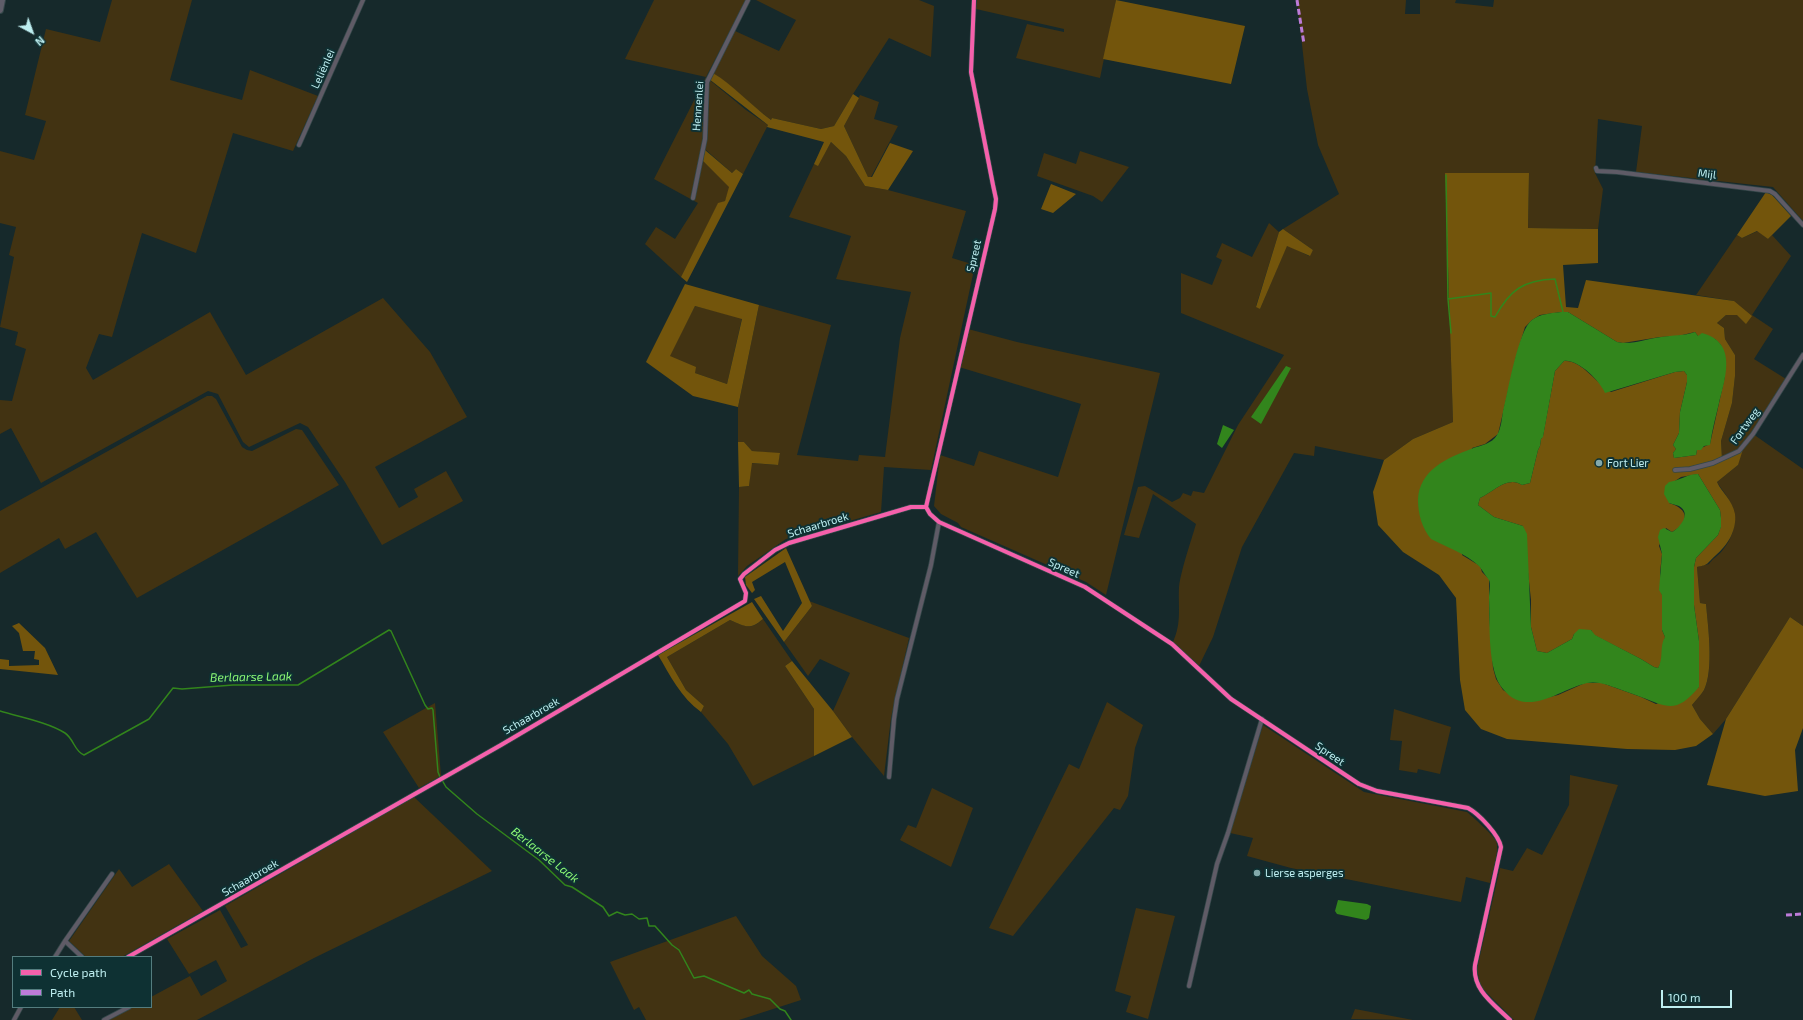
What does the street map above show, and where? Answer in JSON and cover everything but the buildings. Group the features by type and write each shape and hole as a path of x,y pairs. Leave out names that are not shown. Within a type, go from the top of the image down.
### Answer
{"street":[{"path":"0,10 2,0"},
{"name":"Leliënlei","path":"299,145 363,0"},
{"name":"Hennenlei","path":"693,198 705,139 707,82 748,0"},
{"name":"Spreet","path":"974,0 971,72 996,199 995,209 926,507 930,514 939,522 1085,587 1172,644 1223,693 1364,787 1377,791 1468,808 1474,812 1489,827 1497,838 1501,848 1474,974 1482,993 1510,1020"},
{"name":"Mijl","path":"1596,168 1598,171 1617,172 1770,191 1775,194 1803,225"},
{"name":"Fortweg","path":"1675,470 1690,469 1713,463 1739,451 1753,434 1803,355"},
{"name":"Schaarbroek","path":"130,956 494,748 745,601 746,593 740,579 744,574 782,546 804,538 904,509 926,507"},
{"path":"889,776 897,699 931,565 939,522"},
{"path":"1190,986 1217,864 1228,833 1262,719"},
{"path":"56,956 112,874"},
{"path":"65,941 81,956"},
{"path":"14,1020 20,1008"},
{"path":"104,1020 128,1008"}],"shaded area":[{"path":"112,0 192,0 170,80 242,100 250,70 318,96 293,151 233,133 196,253 142,233 112,337 99,334 86,368 93,380 210,312 246,375 383,298 430,352 467,417 375,467 399,508 418,497 414,489 446,471 463,501 382,545 345,482 308,427 300,423 249,447 243,442 218,394 208,391 41,483 11,428 0,434 0,400 12,401 26,349 15,345 18,332 0,327 14,257 9,255 16,227 0,223 0,151 34,160 46,121 25,115 46,29 100,42"},
{"path":"654,0 746,0 706,77 625,59"},
{"path":"756,0 919,0 934,6 931,57 889,38 834,126 821,129 772,118 771,120 713,73 735,31 779,51 796,20"},
{"path":"977,0 1116,0 1100,78 1016,58 1027,24 1064,32 1064,29 976,9"},
{"path":"1116,0 1245,26 1231,84 1103,59"},
{"path":"1297,0 1406,0 1405,14 1420,14 1420,0 1456,0 1455,3 1493,7 1494,0 1803,0 1803,221 1773,187 1636,172 1642,126 1598,119 1595,173 1603,189 1598,229 1528,228 1529,173 1445,173 1453,422 1413,439 1384,460 1315,446 1314,456 1294,453 1242,547 1213,637 1199,666 1173,642 1179,621 1180,580 1196,524 1153,494 1139,538 1124,535 1138,487 1145,486 1172,502 1180,498 1183,493 1191,496 1193,491 1204,493 1238,425 1284,355 1181,313 1181,273 1212,285 1222,260 1216,257 1222,243 1252,257 1269,223 1279,232 1256,306 1260,309 1287,245 1309,256 1313,250 1283,229 1339,194 1318,145 1307,89"},
{"path":"713,73 728,83 771,120 772,118 821,129 834,126 853,94 859,98 844,126 868,177 872,177 890,143 913,151 888,190 865,186 846,156 831,142 818,166 814,164 824,142 767,127 768,125 709,79"},
{"path":"706,77 746,110 768,125 743,174 736,169 732,173 706,150 703,161 730,187 725,201 718,204 681,277 645,244 656,227 675,239 698,203 654,179"},
{"path":"860,95 879,102 874,119 898,126 871,177 868,177 844,126"},
{"path":"831,142 846,156 865,186 888,190 966,211 952,258 975,265 931,470 884,467 881,512 786,539 747,566 738,576 739,487 749,486 751,463 777,465 780,454 752,451 744,442 738,442 738,407 759,305 831,325 797,455 858,461 859,455 885,457 900,338 911,292 836,279 851,236 789,217 814,164 818,165"},
{"path":"705,150 732,173 736,169 743,174 687,282 681,277 718,203 725,201 729,187 703,161"},
{"path":"1080,151 1129,167 1102,202 1093,196 1037,176 1044,153 1076,164"},
{"path":"1445,173 1529,173 1528,228 1598,229 1598,263 1563,265 1566,307 1578,308 1586,280 1734,301 1752,316 1746,324 1737,315 1726,315 1717,323 1724,328 1725,339 1735,355 1735,376 1732,403 1721,441 1722,459 1744,446 1738,465 1717,482 1734,509 1735,520 1733,532 1727,543 1719,552 1706,564 1697,567 1700,603 1706,604 1710,660 1704,690 1692,705 1700,719 1713,734 1696,746 1675,750 1627,749 1507,739 1481,729 1465,710 1460,680 1456,598 1439,575 1403,552 1378,525 1373,492 1384,460 1413,439 1453,422","holes":["1568,312 1617,342 1623,343 1660,337 1678,336 1695,332 1698,336 1715,339 1721,345 1725,376 1710,444 1697,450 1696,455 1674,458 1673,453 1676,449 1673,445 1679,433 1680,412 1687,382 1687,375 1684,371 1675,372 1611,392 1577,364 1570,361 1564,361 1555,371 1543,436 1530,483 1522,485 1517,482 1506,483 1480,498 1478,505 1494,517 1523,526 1531,600 1531,627 1537,651 1547,653 1572,639 1574,634 1591,630 1594,635 1658,668 1661,663 1665,637 1662,630 1662,595 1660,585 1662,554 1659,546 1666,528 1672,532 1682,524 1685,516 1680,509 1669,503 1675,481 1681,477 1698,474 1720,510 1721,518 1721,526 1718,535 1696,558 1694,567 1694,605 1699,641 1699,687 1656,704 1602,683 1585,683 1558,695 1529,702 1520,700 1503,690 1496,679 1493,668 1489,614 1489,579 1482,572 1480,566 1462,555 1472,448 1485,444 1498,434 1516,357 1525,327 1540,315"]},
{"path":"1051,184 1076,194 1053,213 1041,209"},
{"path":"1766,192 1772,195 1791,216 1768,239 1757,231 1742,238 1737,235"},
{"path":"1283,229 1313,250 1310,256 1287,246 1260,309 1256,307 1279,232"},
{"path":"1758,231 1768,239 1772,235 1791,256 1752,315 1773,329 1754,359 1786,379 1753,434 1803,469 1803,626 1790,617 1726,719 1713,734 1700,719 1692,705 1704,690 1709,672 1710,660 1706,604 1700,603 1697,567 1709,564 1720,553 1730,540 1734,528 1735,521 1733,508 1717,482 1738,465 1722,460 1721,441 1732,403 1735,376 1735,355 1725,339 1724,328 1717,323 1726,315 1737,315 1734,301 1696,295 1737,235 1742,238"},
{"path":"685,284 759,305 738,407 693,396 646,362","holes":["695,306 742,319 727,384 695,373 696,367 670,356"]},
{"path":"695,306 742,318 727,384 695,373 669,356"},
{"path":"1568,312 1617,342 1634,342 1695,332 1698,336 1702,333 1713,337 1725,352 1726,371 1710,445 1704,446 1701,450 1697,450 1696,455 1674,458 1673,453 1676,449 1673,445 1679,433 1680,412 1687,382 1687,375 1684,371 1675,372 1605,393 1594,377 1582,367 1570,361 1564,361 1555,371 1543,437 1541,439 1530,483 1522,485 1517,482 1506,483 1480,498 1478,505 1494,517 1523,526 1527,534 1531,627 1537,651 1547,653 1572,639 1574,634 1579,629 1591,630 1595,635 1658,668 1665,637 1662,630 1662,595 1659,590 1662,554 1658,537 1660,530 1664,528 1672,532 1675,530 1681,524 1685,516 1683,509 1669,503 1664,494 1665,486 1669,482 1698,474 1720,510 1721,527 1718,535 1696,558 1694,567 1694,605 1699,641 1699,687 1685,701 1672,706 1659,704 1611,686 1595,683 1587,683 1577,686 1544,700 1533,702 1522,702 1512,698 1503,689 1494,671 1490,646 1489,580 1479,566 1474,562 1456,551 1431,539 1421,521 1418,500 1423,481 1429,473 1444,461 1495,438 1501,423 1518,348 1527,326 1538,316"},
{"path":"968,329 1017,342 1160,373 1106,595 1086,582 961,527 958,523 941,514 934,506 940,455 974,466 979,451 1058,477 1081,404 959,367"},
{"path":"1286,366 1291,368 1261,424 1251,417"},
{"path":"207,396 212,396 216,399 242,447 247,450 252,451 296,429 302,430 339,485 137,598 96,532 65,549 59,538 0,573 0,511"},
{"path":"1223,425 1234,430 1222,448 1217,444"},
{"path":"738,442 744,442 752,451 780,453 778,465 752,463 749,486 739,487"},
{"path":"786,548 812,606 784,642 754,599 761,596 783,631 802,603 785,562 752,582 755,590 752,593 746,585 745,577"},
{"path":"809,601 909,638 891,718 884,776 833,711 850,673 820,659 808,676 784,642 812,606"},
{"path":"752,602 763,619 758,623 747,626 730,620 667,657 686,690 704,706 701,712 682,693 658,655"},
{"path":"1790,617 1803,626 1803,728 1795,750 1798,791 1765,796 1707,785 1726,719"},
{"path":"763,619 792,661 785,666 814,709 814,756 753,786 728,744 701,712 704,706 686,690 667,657 730,620 751,626"},
{"path":"19,623 45,648 58,675 0,669 0,659 9,660 9,666 39,665 39,660 34,659 35,651 23,651 19,633 12,626"},
{"path":"792,661 852,737 814,756 814,709 785,666"},
{"path":"1107,702 1143,725 1135,748 1128,796 1120,810 1114,808 1013,936 989,928 1069,764 1079,769"},
{"path":"435,703 441,776 419,788 383,732"},
{"path":"1394,709 1451,727 1440,774 1418,769 1417,773 1399,770 1402,741 1390,740"},
{"path":"1263,725 1364,792 1467,812 1496,841 1497,850 1490,883 1466,877 1461,902 1291,868 1247,856 1253,838 1230,833"},
{"path":"1570,775 1618,785 1534,1020 1514,1020 1483,989 1480,984 1477,969 1500,868 1513,871 1527,848 1542,855 1569,805"},
{"path":"932,788 973,808 951,867 900,840 908,825 916,828"},
{"path":"414,797 492,871 314,958 197,1020 108,1020 130,1008 152,1008 152,996 190,976 201,996 227,981 216,960 189,974 167,939 220,910 241,948 248,945 225,906"},
{"path":"169,864 203,911 124,956 85,956 69,941 119,869 132,887"},
{"path":"1338,900 1367,904 1371,906 1369,918 1366,920 1337,914 1335,911"},
{"path":"1136,908 1175,916 1148,1019 1126,1012 1131,996 1115,991"},
{"path":"736,916 762,956 796,986 801,1000 739,1020 646,1020 639,1007 634,1010 610,962"},
{"path":"59,1008 75,1008 82,1020 52,1020"},
{"path":"1355,1009 1413,1020 1351,1019"}],"waterway":[{"path":"1446,175 1448,299 1451,333"},
{"path":"1448,299 1491,293 1491,316 1495,317 1506,300 1519,288 1526,284 1555,279 1563,312"},
{"name":"Berlaarse Laak","path":"0,711 58,729 65,733 78,751 84,755 149,719 173,688 182,689 233,685 298,685 389,630 391,631 425,705 428,709 432,708 433,710 438,772 440,777"},
{"name":"Berlaarse Laak","path":"442,780 446,787 477,814 539,860 565,885 572,887 603,907 609,916 617,912 625,915 632,914 639,919 647,918 649,926 655,926 672,945 679,950 694,978 704,976 744,993 749,990 752,994 770,999 780,1009 785,1011 791,1020"}],"marked path":[{"path":"1297,0 1304,44"},
{"path":"1786,915 1803,914"}],"cycle path":[{"path":"974,0 971,72 996,199 995,209 926,507 930,514 939,522 1085,587 1172,644 1231,699 1359,784 1377,791 1468,808 1478,815 1493,831 1501,847 1475,965 1475,974 1477,982 1485,996 1510,1020"},
{"path":"130,956 501,745 745,601 746,593 740,579 744,574 775,550 789,543 911,507 926,507"}],"place":[{"name":"Fort Lier","path":"1599,463"},
{"name":"Lierse asperges","path":"1257,873"}]}
